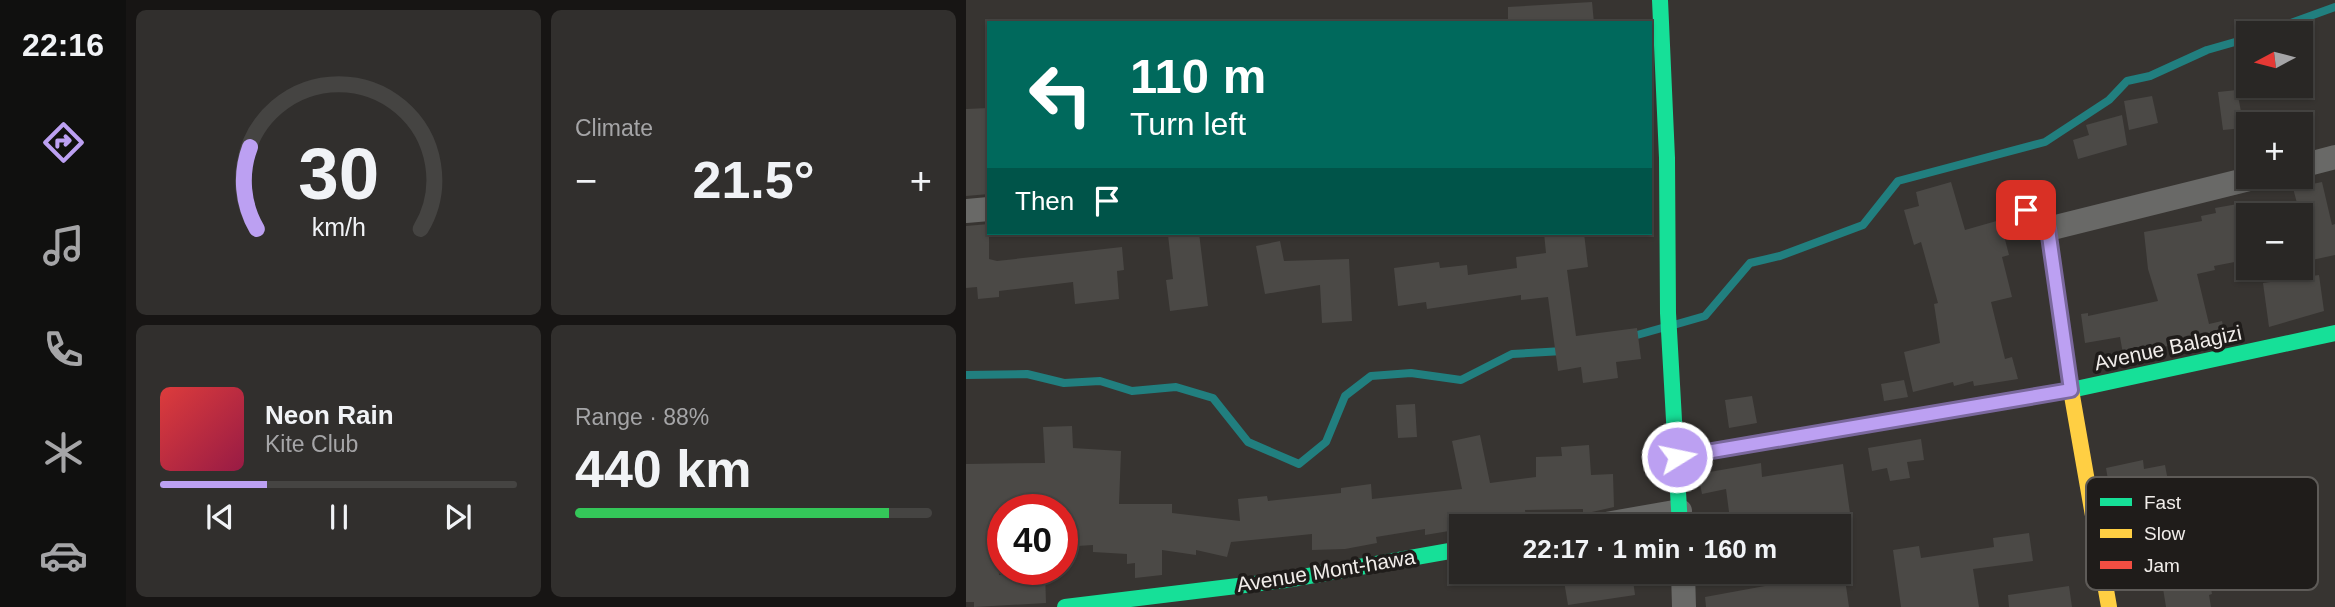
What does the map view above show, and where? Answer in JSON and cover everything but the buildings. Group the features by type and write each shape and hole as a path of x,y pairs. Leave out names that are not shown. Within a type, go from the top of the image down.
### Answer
{"street":[{"path":"1660,0 1658,158 1680,514"},
{"path":"2313,163 2335,157"},
{"path":"2048,229 2236,182"},
{"path":"966,211 987,209"},
{"path":"2026,210 2048,229 2086,477"},
{"name":"Avenue Balagizi","path":"1677,457 2071,390 2335,333"},
{"name":"Avenue Mont-hawa","path":"1065,607 1286,580 1449,551"},
{"path":"1683,584 1684,607"}],"waterway":[{"path":"2296,21 2335,7"},
{"path":"1677,324 1705,316 1750,263 1780,256 1863,225 1898,181 2045,142 2109,100 2127,81 2150,76 2207,50 2236,42"},
{"path":"1630,337 1662,328"},
{"path":"966,375 1027,374 1064,383 1100,381 1132,391 1176,387 1213,398 1248,442 1299,464 1326,442 1345,396 1371,376 1411,373 1461,380 1512,354 1563,351"}],"traffic: fast":[{"path":"1660,0 1667,158 1668,313 1679,514"},
{"path":"1982,405 2071,390 2335,333"},
{"path":"1065,607 1286,580 1449,551"}],"traffic: slow":[{"path":"2026,210 2048,229 2086,477"},
{"path":"2106,590 2109,607"}],"traffic: jam":[{"path":"1677,457 1982,405"}],"route":[{"path":"1677,457 2071,390 2048,229 2026,210"}]}
